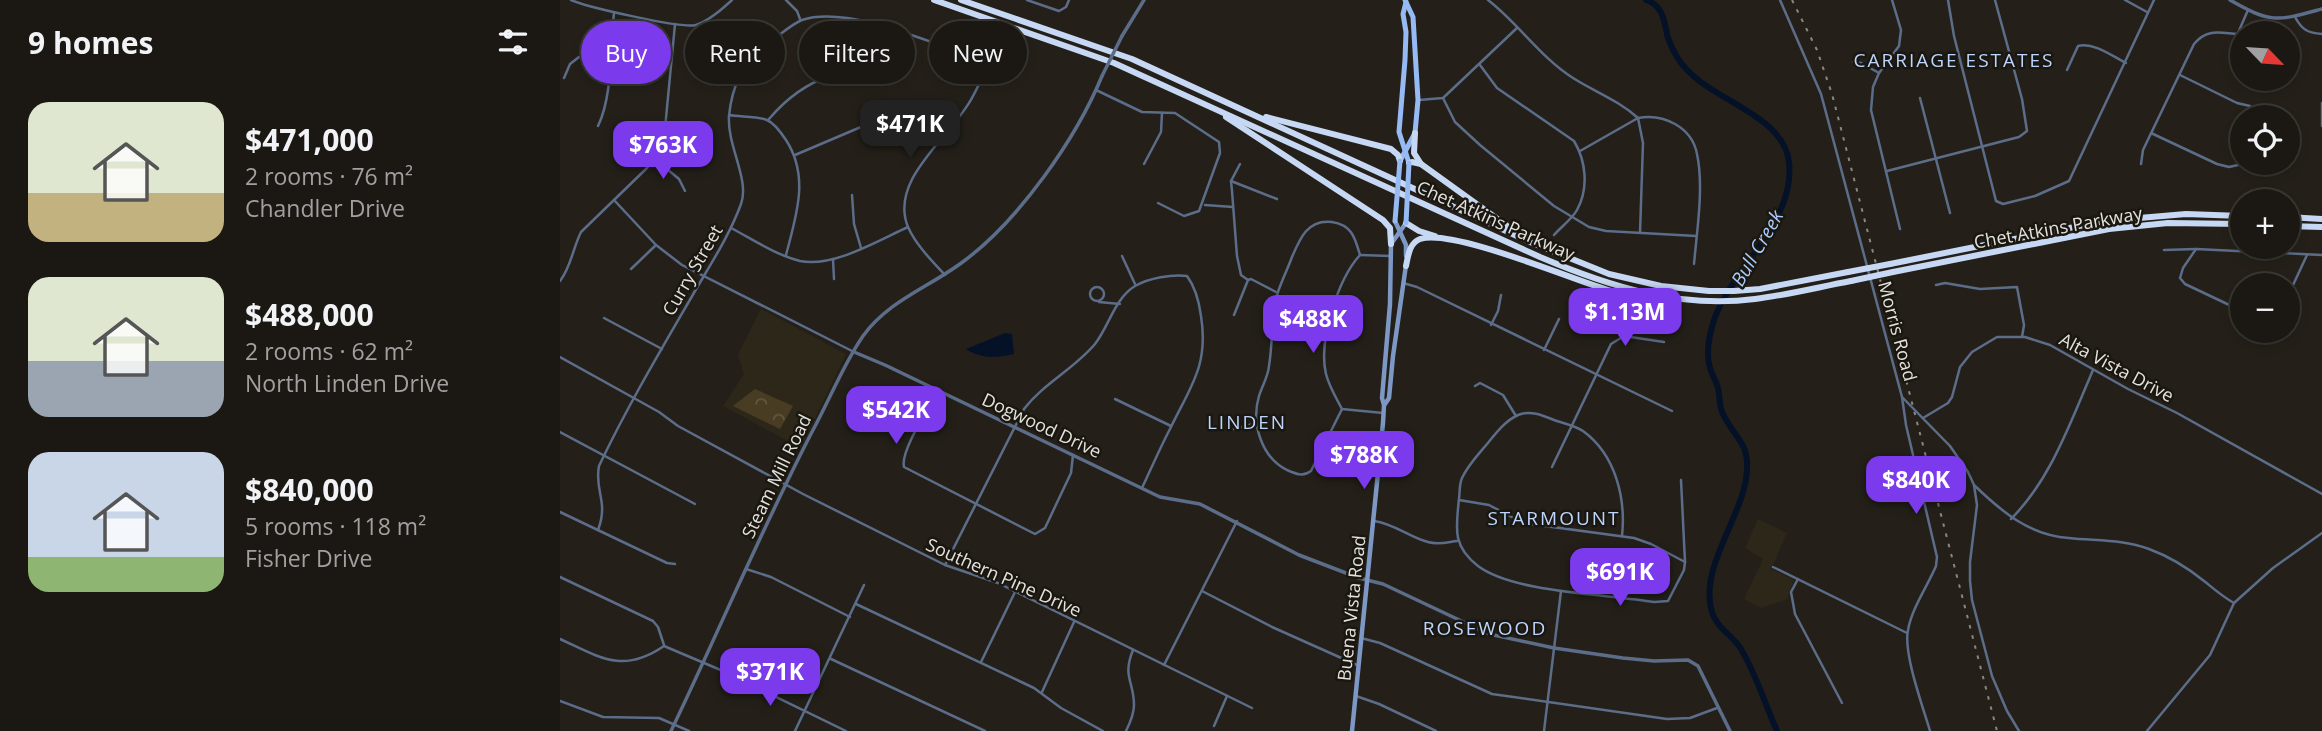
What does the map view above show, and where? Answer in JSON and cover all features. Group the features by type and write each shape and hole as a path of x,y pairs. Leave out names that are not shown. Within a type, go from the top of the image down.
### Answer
{"highway":[{"name":"Chet Atkins Parkway","path":"934,0 1114,63 1582,274 1642,293 1697,301 1754,299 2109,229 2168,223 2230,223"},
{"name":"Chet Atkins Parkway","path":"961,0 1132,59 1578,263 1609,274 1661,286 1703,290 1760,289 2104,221 2186,214 2230,216"},
{"path":"1208,93 1268,117 1391,149 1400,161"},
{"path":"1210,106 1383,220 1390,228 1391,244"},
{"path":"1415,132 1413,153 1421,164 1530,242"},
{"path":"1409,163 1421,164"},
{"path":"2300,218 2322,219"},
{"path":"1406,223 1439,238 1508,256 1612,291 1641,297 1697,301"},
{"path":"2300,226 2322,227"},
{"path":"1406,266 1415,242 1420,239 1439,238"}],"main road":[{"name":"Buena Vista Road","path":"1384,405 1389,398 1406,266 1406,244 1395,221 1400,161 1415,132 1418,100 1413,17 1405,1"},
{"name":"Buena Vista Road","path":"1405,1 1405,60 1399,132 1409,163 1406,223"},
{"path":"1391,244 1406,223"},
{"name":"Buena Vista Road","path":"1352,731 1384,413 1382,398 1390,304 1391,244"}],"street":[{"path":"571,0 614,12 693,26 719,12 733,0"},
{"path":"786,0 797,11 800,21"},
{"path":"1027,0 1041,2 1059,11 1066,7 1069,0"},
{"name":"Steam Mill Road","path":"671,731 785,484 853,352 873,325 892,306 967,260 1019,207 1072,136 1122,36 1144,0"},
{"path":"1488,0 1571,76 1622,104 1638,118 1643,143 1640,233"},
{"name":"Morris Road","path":"1780,0 1821,93 1902,397 1950,446 1974,485 1977,505 1970,562 1972,600 1992,676 2020,731"},
{"path":"1892,0 1901,30 1899,47 1873,87 1871,110 1900,229"},
{"path":"1948,0 1947,9 1996,201 2003,204 2035,196 2069,181 2154,0"},
{"path":"1887,171 2019,137 2027,131 2028,124 1996,0"},
{"path":"2125,0 2147,12"},
{"path":"2230,0 2262,17 2284,19 2322,9"},
{"path":"2243,21 2248,10"},
{"path":"613,21 614,12"},
{"name":"Curry Street","path":"800,21 830,16 854,21"},
{"path":"2295,17 2299,25 2311,34 2322,33"},
{"name":"Curry Street","path":"598,530 604,511 597,474 604,455 731,228 742,202 744,190 728,134 733,91 748,61 758,50 799,22"},
{"path":"560,281 568,270 581,232 655,159 664,139 675,24"},
{"path":"1418,100 1443,98 1517,28"},
{"path":"2141,164 2143,150 2189,53 2202,36 2217,31 2230,33"},
{"name":"Curry Street","path":"915,38 981,61 984,70 966,110 951,127"},
{"path":"2067,70 2078,46 2084,44 2126,63"},
{"path":"564,78 570,64 581,57"},
{"path":"1853,62 1861,63 1880,74"},
{"path":"1480,65 1497,88 1574,141 1580,151 1585,173 1577,209 1554,235"},
{"path":"2180,75 2246,105"},
{"path":"598,126 603,116 608,84"},
{"path":"768,120 781,105 810,84"},
{"path":"1096,90 1142,112 1175,113 1219,142 1220,153 1199,211 1184,216 1157,203"},
{"path":"1443,98 1455,122 1472,138 1515,175 1571,217 1589,227 1696,236"},
{"path":"1920,98 1950,213"},
{"path":"2322,103 2322,126"},
{"path":"795,155 896,111 917,105 928,107 951,127 925,160 908,187 905,199 908,227 930,260 945,275"},
{"path":"1144,164 1161,132 1162,113"},
{"path":"729,116 768,120 783,135 795,155 801,185 800,197 786,255"},
{"path":"1580,151 1638,118 1653,116 1670,121 1687,133 1693,142 1698,165 1695,264"},
{"path":"2151,133 2204,159 2230,167"},
{"path":"655,159 679,180 685,191"},
{"path":"1240,164 1231,181 1241,275 1278,292"},
{"path":"1231,181 1277,199"},
{"path":"852,195 854,224 861,248"},
{"name":"Dogwood Drive","path":"614,200 656,246 681,265 853,352 886,365 1160,497 1200,504 1299,555 1403,593 1489,634 1554,648 1644,660 1688,660 1698,666 1730,731"},
{"path":"1203,205 1233,207"},
{"path":"1342,409 1311,471 1306,475 1299,475 1272,460 1261,443 1257,405 1270,364 1278,292 1300,239 1310,226 1316,223 1336,223 1347,227 1355,236 1360,255"},
{"path":"731,228 786,255 807,261 833,259 908,227"},
{"path":"631,269 656,246"},
{"path":"2196,249 2183,268 2180,278 2185,284 2230,305"},
{"path":"2164,250 2322,255"},
{"path":"1342,409 1326,374 1325,351 1329,321 1351,265 1360,255 1391,256"},
{"path":"2299,273 2307,255"},
{"path":"1122,256 1136,285"},
{"path":"833,259 834,279"},
{"path":"945,565 1015,426 1035,394 1069,369 1097,342 1126,293 1136,285 1160,278 1187,276 1194,285 1203,329 1201,363 1142,488"},
{"path":"1234,315 1248,280"},
{"path":"1403,283 1417,287 1672,411"},
{"path":"1936,285 1945,283 1980,289 2017,287 2024,325 2022,337"},
{"path":"1099,302 1104,292 1094,287 1090,294 1099,302 1120,303"},
{"path":"1491,325 1501,295"},
{"path":"604,318 662,349"},
{"path":"1544,350 1559,319"},
{"path":"1552,467 1611,344 1618,338 1631,337 1664,342"},
{"name":"Alta Vista Drive","path":"1923,418 1948,403 1961,367 1972,352 1997,337 2022,337 2050,345 2322,494"},
{"name":"Southern Pine Drive","path":"560,357 785,484 945,565 998,583 1252,708"},
{"path":"2011,519 2041,481 2092,370"},
{"path":"1475,386 1480,383 1503,395 1516,416"},
{"path":"939,391 903,461 904,467 1035,534 1045,528 1071,473 1073,455"},
{"path":"1902,397 1937,557 1936,566 1910,620 1907,633 1916,685 1930,731"},
{"path":"1115,399 1171,426"},
{"path":"1342,409 1384,413"},
{"path":"1622,536 1625,514 1622,494 1612,468 1581,430 1535,413 1516,416 1503,426 1468,467 1460,481 1457,541 1479,566 1506,580 1562,591 1654,602 1668,601 1684,570 1681,480"},
{"path":"1234,429 1257,423"},
{"path":"560,432 695,504"},
{"path":"1974,485 2011,519 2035,531 2149,549 2187,569 2234,603"},
{"path":"1459,500 1489,505 1523,523 1622,536 1651,544 1685,562"},
{"path":"560,512 667,563 675,564"},
{"path":"1164,665 1237,521"},
{"path":"1374,521 1397,526 1427,542 1457,541"},
{"path":"2147,731 2210,655 2234,603 2273,568 2322,533"},
{"path":"1773,567 1907,633"},
{"path":"746,569 771,577 850,617"},
{"path":"560,576 653,621 658,627 664,646 846,731"},
{"path":"1798,579 1791,592 1796,614 1842,703"},
{"path":"795,731 864,585"},
{"path":"1202,591 1272,627 1359,666"},
{"path":"1545,731 1562,591"},
{"path":"981,663 1015,592"},
{"path":"856,604 1041,693 1061,708 1103,731"},
{"path":"1041,693 1074,622"},
{"path":"1361,638 1380,643 1482,691 1667,719 1690,718 1717,708"},
{"path":"560,639 607,660 619,662 641,659 664,646"},
{"path":"1126,731 1134,712 1127,673 1133,650"},
{"path":"831,659 861,676 985,731"},
{"path":"1214,726 1227,695"},
{"path":"1356,696 1436,731"},
{"path":"560,701 603,717 659,718 689,731"}],"shaded area":[{"path":"761,309 846,354 801,448 723,406 744,374 738,355"},
{"path":"1758,519 1787,533 1771,569 1794,580 1787,599 1762,608 1744,599 1763,559 1745,548"}],"green space":[{"path":"755,389 793,406 780,429 733,406"}],"water":[{"path":"1005,333 1012,334 1014,354 989,357 966,349"}],"waterway":[{"name":"Bull Creek","path":"1646,0 1660,10 1672,48 1689,72 1772,130 1783,145 1789,162 1789,183 1783,204 1774,223 1724,298 1715,317 1708,349 1722,411 1743,446 1747,460 1739,505 1711,577 1709,595 1712,612 1717,622 1738,644 1756,679 1777,731"}],"railway":[{"path":"1792,0 1817,50 1832,94 1997,731"}],"district":[{"name":"CARRIAGE ESTATES","path":"1954,60"},
{"name":"LINDEN","path":"1247,422"},
{"name":"STARMOUNT","path":"1554,518"},
{"name":"ROSEWOOD","path":"1485,628"}]}
